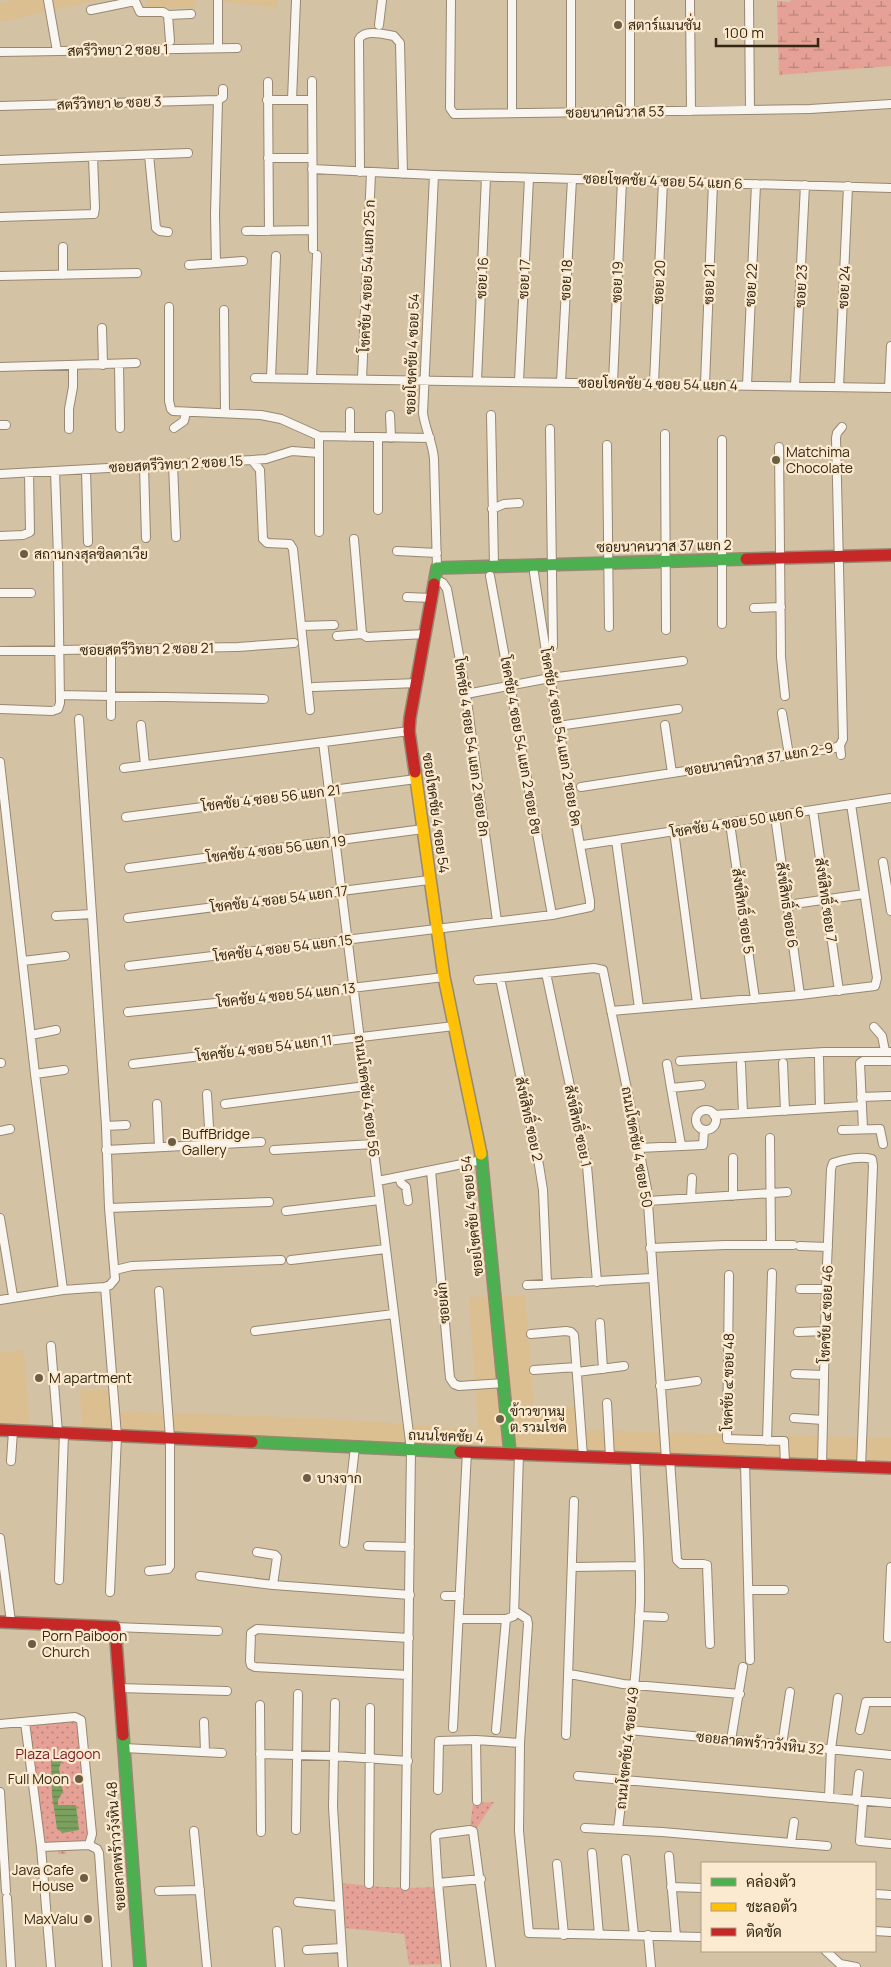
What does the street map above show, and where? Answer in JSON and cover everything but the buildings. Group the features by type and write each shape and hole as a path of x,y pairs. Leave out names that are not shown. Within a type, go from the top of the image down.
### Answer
{"street":[{"path":"48,0 57,51"},
{"path":"91,10 135,0 140,12 163,12 168,15 191,14"},
{"path":"218,0 218,48"},
{"path":"292,100 296,0"},
{"path":"379,25 382,0"},
{"name":"ซอยนาคนิวาส 53","path":"451,0 451,111 459,114 750,110 891,104"},
{"path":"512,0 512,113"},
{"path":"571,0 571,113"},
{"path":"630,0 630,112"},
{"path":"690,0 691,111"},
{"path":"749,0 750,110"},
{"path":"168,15 170,40"},
{"path":"360,172 359,39 366,33 394,36 400,43 403,174"},
{"name":"สตรีวิทยา 2 ซอย 1","path":"0,52 237,48"},
{"path":"312,81 313,230 315,252 312,378"},
{"path":"268,82 269,231"},
{"path":"216,263 214,214 218,100 223,97 224,89"},
{"name":"สตรีวิทยา ๒ ซอย 3","path":"0,106 218,100"},
{"path":"268,100 312,100"},
{"path":"0,160 188,153"},
{"path":"149,155 156,228 160,231 168,232"},
{"path":"0,217 94,214 96,208 93,157"},
{"path":"268,158 312,158"},
{"name":"ซอยโชคชัย 4 ซอย 54 แยก 6","path":"312,170 486,177 891,188"},
{"name":"โชคชัย 4 ซอย 54 แยก 25 ก","path":"362,379 371,173"},
{"name":"ซอยโชคชัย 4 ซอย 54","path":"434,175 423,413 434,459 437,553 436,574 410,718 410,731 429,880 444,977 482,1160 504,1382 514,1454"},
{"name":"ซอย 16","path":"477,380 486,177"},
{"name":"ซอย 17","path":"519,381 528,178"},
{"name":"ซอย 18","path":"561,382 572,179"},
{"name":"ซอย 19","path":"613,383 622,180"},
{"name":"ซอย 20","path":"654,383 663,181"},
{"name":"ซอย 21","path":"705,384 713,183"},
{"name":"ซอย 22","path":"747,385 756,184"},
{"name":"ซอย 23","path":"795,386 805,185"},
{"name":"ซอย 24","path":"839,387 848,186"},
{"path":"246,232 313,230"},
{"path":"63,247 64,275"},
{"path":"271,378 276,256"},
{"path":"189,265 242,261"},
{"path":"0,276 137,273"},
{"path":"169,307 169,405 173,411 261,415 281,419 319,436 430,438"},
{"path":"224,310 225,413"},
{"path":"102,328 103,365"},
{"path":"890,388 891,346"},
{"path":"119,364 120,428"},
{"path":"0,367 136,364"},
{"path":"69,429 73,366"},
{"name":"ซอยโชคชัย 4 ซอย 54 แยก 4","path":"255,378 890,388"},
{"path":"174,428 184,421 186,412"},
{"path":"350,412 350,437"},
{"name":"โชคชัย 4 ซอย 54 แยก 2 ซอย 8ข","path":"491,415 492,571 510,686 552,914"},
{"path":"390,416 391,438"},
{"name":"ซอยนาคนิวาส 37 แยก 2-9","path":"580,787 835,748 840,745 842,739 836,438 837,433 842,427"},
{"path":"550,429 552,646"},
{"path":"665,434 666,630"},
{"path":"319,436 319,532"},
{"path":"378,438 378,510"},
{"path":"722,440 722,624"},
{"path":"608,445 609,627"},
{"path":"779,447 781,657 785,696"},
{"path":"252,460 266,460 292,451 319,453"},
{"name":"ซอยสตรีวิทยา 2 ซอย 15","path":"0,474 252,460 260,470 262,539 267,543 290,544 293,549 310,710"},
{"path":"173,464 176,537"},
{"path":"144,466 146,538"},
{"path":"86,470 88,542"},
{"path":"0,709 55,710 59,706 60,650 55,471"},
{"path":"0,536 23,535 30,532 29,473"},
{"path":"492,509 504,504 519,503"},
{"path":"354,539 362,634"},
{"path":"397,551 437,553"},
{"name":"ซอยนาคนวาส 37 แยก 2","path":"436,574 608,562 891,556"},
{"name":"โชคชัย 4 ซอย 54 แยก 2 ซอย 8ค","path":"534,573 558,726 590,901"},
{"name":"โชคชัย 4 ซอย 54 แยก 2 ซอย 8ก","path":"436,574 447,589 466,694 497,921"},
{"path":"0,594 31,593"},
{"path":"407,597 432,598"},
{"path":"754,608 781,607"},
{"path":"301,626 334,624"},
{"path":"337,636 362,634 367,637 426,634"},
{"name":"ซอยสตรีวิทยา 2 ซอย 21","path":"0,651 238,647 294,643"},
{"path":"110,649 111,716"},
{"path":"466,694 550,678 683,661"},
{"path":"314,687 417,683"},
{"path":"60,695 264,699"},
{"path":"558,726 678,709"},
{"path":"782,713 789,755"},
{"path":"0,1300 13,1296 105,1287 110,1286 114,1282 115,1270 109,1208 106,1126 79,719"},
{"path":"141,725 146,765"},
{"path":"665,725 672,773"},
{"path":"124,768 410,731"},
{"name":"ถนนโชคชัย 4 ซอย 56","path":"323,742 411,1450 405,1886"},
{"path":"840,745 841,755"},
{"path":"0,762 31,1036 63,1290"},
{"name":"โชคชัย 4 ซอย 56 แยก 21","path":"126,817 416,779"},
{"name":"โชคชัย 4 ซอย 50 แยก 6","path":"583,845 891,798"},
{"path":"611,1011 800,995 874,986 877,978 851,804"},
{"name":"สังข์สิทธิ์ ซอย 7","path":"813,810 838,990"},
{"name":"สังข์สิทธิ์ ซอย 6","path":"775,816 800,995"},
{"name":"สังข์สิทธิ์ ซอย 5","path":"730,823 755,999"},
{"name":"โชคชัย 4 ซอย 56 แยก 19","path":"129,868 423,829"},
{"path":"674,831 697,1003"},
{"path":"616,840 639,1008"},
{"path":"883,862 890,895 891,911"},
{"name":"โชคชัย 4 ซอย 54 แยก 17","path":"128,918 429,880"},
{"path":"787,905 864,894"},
{"name":"โชคชัย 4 ซอย 54 แยก 15","path":"129,966 552,914 589,908 590,901"},
{"path":"56,916 92,914"},
{"path":"23,961 65,956"},
{"name":"ถนนโชคชัย 4 ซอย 50","path":"500,978 601,968 604,973 648,1201 660,1386 677,1560 681,1564 707,1565 710,1644"},
{"name":"สังข์สิทธิ์ ซอย 1","path":"546,973 589,1181 597,1282"},
{"name":"โชคชัย 4 ซอย 54 แยก 13","path":"128,1012 444,977"},
{"path":"478,980 500,978"},
{"name":"สังข์สิทธิ์ ซอย 2","path":"500,978 543,1190 547,1284"},
{"name":"โชคชัย 4 ซอย 54 แยก 11","path":"133,1064 454,1026"},
{"path":"680,1061 824,1052 889,1052 882,1036 874,1027"},
{"path":"31,1036 56,1030"},
{"path":"820,1058 820,1108"},
{"path":"863,1129 860,1063 863,1061 889,1061"},
{"path":"667,1064 681,1145"},
{"path":"741,1064 743,1113"},
{"path":"783,1064 785,1111"},
{"path":"36,1074 64,1070"},
{"path":"671,1088 701,1085"},
{"path":"225,1104 366,1086"},
{"path":"207,1094 210,1144"},
{"path":"861,1097 890,1096"},
{"path":"157,1104 159,1148"},
{"path":"704,1130 697,1124 698,1114 706,1110 714,1114 862,1106"},
{"path":"704,1130 714,1126 716,1120 714,1114"},
{"path":"106,1126 126,1125"},
{"path":"0,1131 10,1129"},
{"path":"842,1130 880,1129 882,1144"},
{"path":"639,1148 703,1145 704,1130"},
{"path":"770,1138 772,1245"},
{"path":"106,1150 261,1142"},
{"path":"274,1150 373,1144"},
{"path":"733,1158 734,1196"},
{"name":"โชคชัย ๔ ซอย 46","path":"822,1465 831,1169 833,1163 866,1158 872,1159 874,1166 860,1467"},
{"path":"378,1181 482,1160"},
{"name":"ซอยผัก","path":"431,1171 450,1378 454,1384 459,1386 504,1382"},
{"path":"399,1177 406,1188 408,1201"},
{"path":"691,1198 692,1178"},
{"path":"648,1201 787,1192"},
{"path":"286,1211 380,1200"},
{"path":"109,1208 269,1202"},
{"path":"0,1218 13,1296"},
{"path":"650,1248 772,1245 828,1247"},
{"path":"291,1260 386,1249"},
{"path":"115,1270 132,1266 281,1260"},
{"path":"767,1441 772,1273"},
{"name":"โชคชัย ๔ ซอย 48","path":"729,1275 727,1437 729,1440 784,1441 785,1464"},
{"path":"528,1285 652,1278"},
{"path":"105,1287 117,1436 110,1592"},
{"path":"800,1289 826,1289"},
{"path":"149,1570 164,1571 168,1570 170,1566 170,1438 159,1291"},
{"path":"255,1331 394,1314"},
{"path":"600,1323 603,1369"},
{"path":"798,1332 825,1331"},
{"path":"531,1334 571,1332 574,1336 583,1456"},
{"path":"51,1346 61,1433 59,1580"},
{"path":"534,1370 603,1369 624,1366"},
{"path":"796,1374 824,1375"},
{"path":"660,1386 697,1380"},
{"path":"607,1403 610,1457"},
{"path":"794,1418 823,1420"},
{"name":"ถนนโชคชัย 4","path":"0,1430 411,1450 891,1468"},
{"path":"11,1461 14,1431"},
{"path":"344,1543 355,1447"},
{"path":"453,1728 467,1451"},
{"path":"459,1619 506,1619 514,1616 514,1454"},
{"name":"ถนนโชคชัย 4 ซอย 49","path":"635,1458 639,1616 634,1684 618,1828 827,1846"},
{"path":"745,1462 750,1660"},
{"path":"566,1735 570,1674 574,1501"},
{"path":"0,1538 5,1622 218,1631"},
{"path":"368,1546 410,1547"},
{"path":"257,1552 277,1557 273,1585"},
{"path":"572,1567 639,1566"},
{"path":"888,1638 891,1567"},
{"path":"200,1576 273,1585 410,1595"},
{"path":"749,1590 784,1590"},
{"path":"444,1596 460,1596"},
{"path":"515,1611 527,1619 528,1624 520,1743 519,1831 529,1933 701,1937"},
{"path":"639,1616 664,1617"},
{"path":"496,1730 506,1619"},
{"name":"ซอยลาดพร้าววังหิน 48","path":"115,1628 140,1967"},
{"path":"408,1675 254,1667 250,1661 251,1633 256,1628 409,1638"},
{"path":"731,1740 743,1667"},
{"path":"570,1674 634,1684 740,1694"},
{"path":"118,1688 227,1691"},
{"path":"782,1745 790,1692"},
{"path":"296,1830 298,1694"},
{"path":"829,1798 838,1698"},
{"path":"860,1730 866,1702 891,1702"},
{"path":"335,1703 333,1807 343,1967"},
{"path":"260,1705 260,1832"},
{"path":"368,1884 370,1708"},
{"path":"0,1724 75,1717 81,1720 92,1834 89,1845"},
{"path":"26,1722 41,1847 51,1967"},
{"path":"204,1722 205,1752"},
{"name":"ซอยลาดพร้าววังหิน 32","path":"629,1730 891,1755"},
{"path":"438,1790 438,1741 476,1740 520,1743"},
{"path":"476,1740 477,1801"},
{"path":"124,1748 222,1753"},
{"path":"260,1754 408,1761"},
{"path":"859,1774 860,1841 891,1844"},
{"path":"578,1776 891,1803"},
{"path":"0,1792 11,1967"},
{"path":"792,1843 794,1822"},
{"path":"585,1828 618,1828"},
{"path":"446,1967 435,1836 470,1830 473,1832 481,1879 491,1967"},
{"path":"194,1831 207,1967"},
{"path":"41,1847 89,1845 94,1846 99,1853 107,1967"},
{"path":"592,1853 599,1935"},
{"path":"669,1856 676,1936"},
{"path":"626,1859 634,1935"},
{"path":"557,1864 564,1935"},
{"path":"438,1884 481,1879"},
{"path":"671,1887 701,1888"},
{"path":"159,1891 200,1890"},
{"path":"876,1894 891,1895"},
{"path":"298,1902 338,1906"},
{"path":"876,1930 891,1932"},
{"path":"277,1931 280,1967"},
{"path":"648,1936 651,1967"},
{"path":"307,1950 342,1948"},
{"path":"827,1952 840,1964 856,1967"}],"shaded area":[{"path":"12,0 100,0 0,22 0,3"},
{"path":"147,0 196,0 195,8 147,8"},
{"path":"207,0 278,0 277,8"},
{"path":"525,1295 534,1408 576,1406 578,1430 891,1438 891,1460 727,1457 82,1432 80,1390 109,1390 110,1411 314,1418 478,1429 469,1297"},
{"path":"24,1350 30,1429 0,1427 0,1353"},
{"path":"63,1758 59,1768 63,1792 58,1800 58,1805 76,1805 79,1830 63,1833 57,1829 52,1795 51,1759"}],"green space":[{"path":"791,0 891,0 891,66 779,75 777,1 790,2"},
{"name":"Plaza Lagoon","path":"81,1720 94,1849 66,1851 66,1854 58,1854 58,1849 43,1851 28,1726 33,1723"},
{"path":"494,1802 476,1829 470,1828 473,1803"},
{"path":"337,1882 387,1887 438,1887 445,1964 409,1965 404,1934 344,1928"}],"traffic: fast":[{"path":"434,584 437,568 746,559"},
{"path":"481,1154 510,1453"},
{"path":"252,1442 460,1452"},
{"path":"123,1735 140,1967"}],"traffic: slow":[{"path":"415,772 444,977 481,1154"}],"traffic: jam":[{"path":"746,559 891,555"},
{"path":"415,772 409,731 410,718 434,584"},
{"path":"0,1430 252,1442"},
{"path":"460,1452 891,1468"},
{"path":"0,1622 115,1627 123,1735"}],"place":[{"name":"สตาร์แมนชั่น","path":"618,25"},
{"name":"Matchima Chocolate","path":"776,460"},
{"name":"สถานกงสุลซิลดาเวีย","path":"24,554"},
{"name":"BuffBridge Gallery","path":"172,1142"},
{"name":"M apartment","path":"39,1378"},
{"name":"ข้าวขาหมู ต.รวมโชค","path":"500,1419"},
{"name":"บางจาก","path":"307,1478"},
{"name":"Porn Paiboon Church","path":"32,1644"},
{"name":"Full Moon","path":"79,1779"},
{"name":"Java Cafe House","path":"84,1878"},
{"name":"MaxValu","path":"88,1919"}]}
